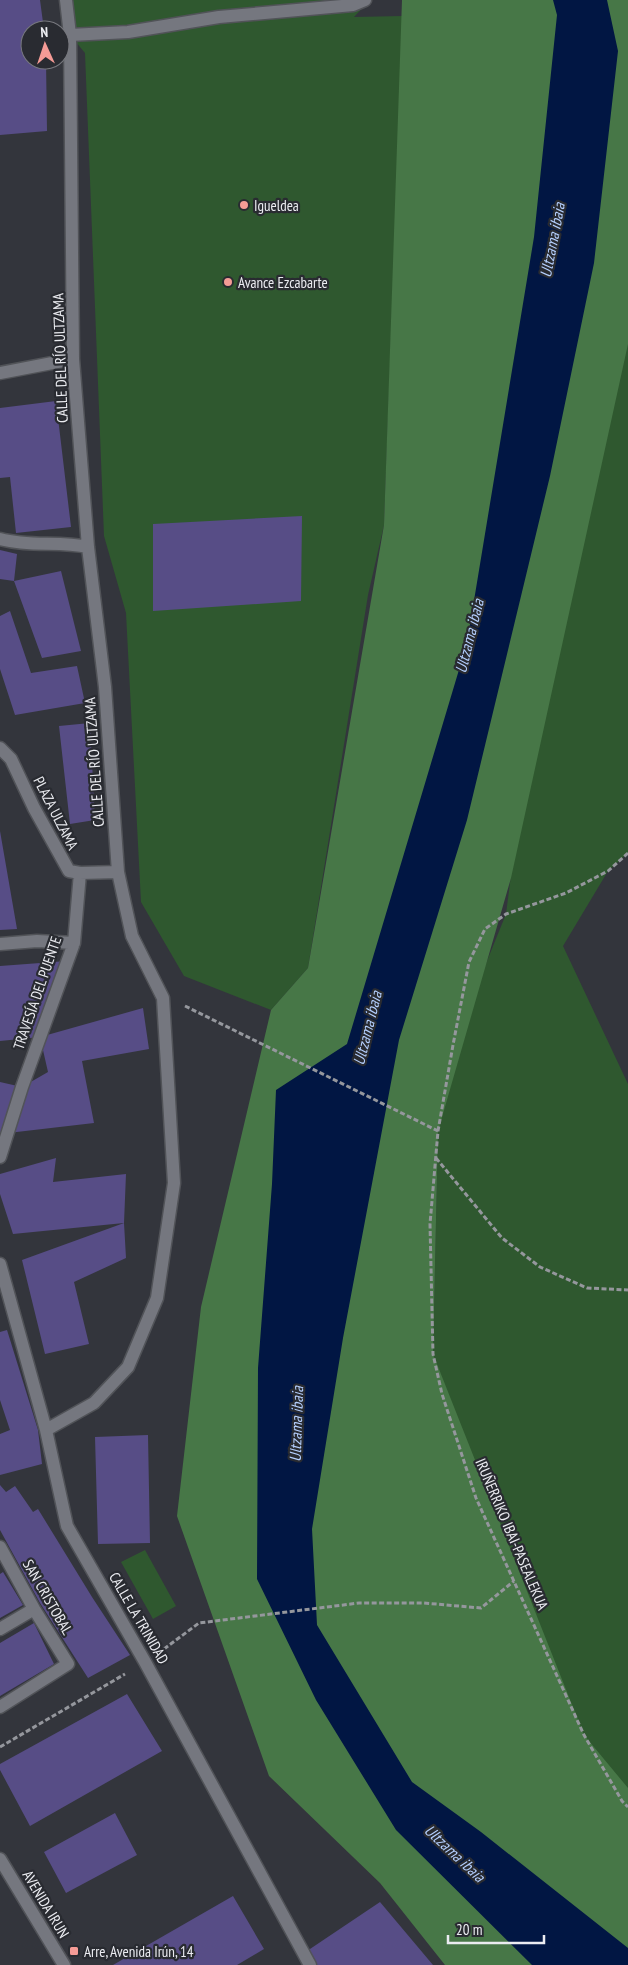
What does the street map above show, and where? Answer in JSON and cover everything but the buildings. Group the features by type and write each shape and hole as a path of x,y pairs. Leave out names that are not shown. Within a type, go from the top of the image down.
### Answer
{"street":[{"name":"CALLE DEL RÍO ULTZAMA","path":"66,0 68,20"},
{"path":"70,35 128,32 219,17 352,5 365,0"},
{"name":"CALLE DEL RÍO ULTZAMA","path":"46,1430 94,1403 128,1367 157,1298 174,1183 163,998 132,936 118,872 105,687 88,547 73,359 70,35"},
{"path":"0,373 73,359"},
{"path":"0,539 19,544 69,543 88,547"},
{"name":"PLAZA ULZAMA","path":"0,748 11,759 34,808 69,872 80,872"},
{"path":"80,872 118,872"},
{"name":"TRAVESÍA DEL PUENTE","path":"0,1157 22,1087 74,943 80,872"},
{"path":"0,944 37,941 74,943"},
{"name":"CALLE LA TRINIDAD","path":"0,1264 46,1430 67,1526 145,1662 310,1965"},
{"name":"SAN CRISTOBAL","path":"0,1707 68,1664 1,1550"},
{"path":"0,1629 34,1609"},
{"name":"AVENIDA IRUN","path":"0,1859 64,1965"}],"path":[{"name":"IRUÑERRIKO IBAI-PASEALEKUA","path":"628,853 608,871 566,893 506,914 485,929 469,962 452,1045 438,1131 430,1224 433,1354 442,1394 476,1498 584,1735 622,1801 628,1807"},
{"path":"163,998 189,1008 438,1131"},
{"path":"436,1157 502,1238 540,1267 587,1288 628,1290"},
{"path":"0,1748 145,1662 199,1623 359,1603 424,1604 481,1608 514,1581"}],"green space":[{"name":"Igueldea","path":"66,0 370,0 354,17 403,16 384,525 368,595 308,968 271,1010 184,976 141,902 126,613 104,536 85,53 70,35 70,20 68,20"},
{"path":"402,0 628,0 628,344 511,878 438,1131 433,1354 584,1735 628,1788 628,1965 445,1965 380,1883 269,1776 177,1516 201,1307 271,1010 308,968 384,525"},
{"path":"628,329 628,853 608,871 563,946 628,1084 628,1805 584,1735 530,1619 433,1354 438,1131 453,1045 506,914 525,767"},
{"path":"145,1550 176,1606 153,1619 121,1562"}],"water":[{"name":"Ultzama ibaia","path":"553,0 607,0 618,51 594,263 550,476 467,820 399,1040 343,1338 312,1529 317,1625 412,1782 481,1832 628,1948 628,1965 532,1965 396,1830 316,1700 257,1579 258,1368 272,1184 276,1090 347,1044 467,643 534,237 557,15"}],"place":[{"name":"Igueldea","path":"244,205"},
{"name":"Avance Ezcabarte","path":"228,282"},
{"name":"Arre, Avenida Irún, 14","path":"74,1951"}]}
